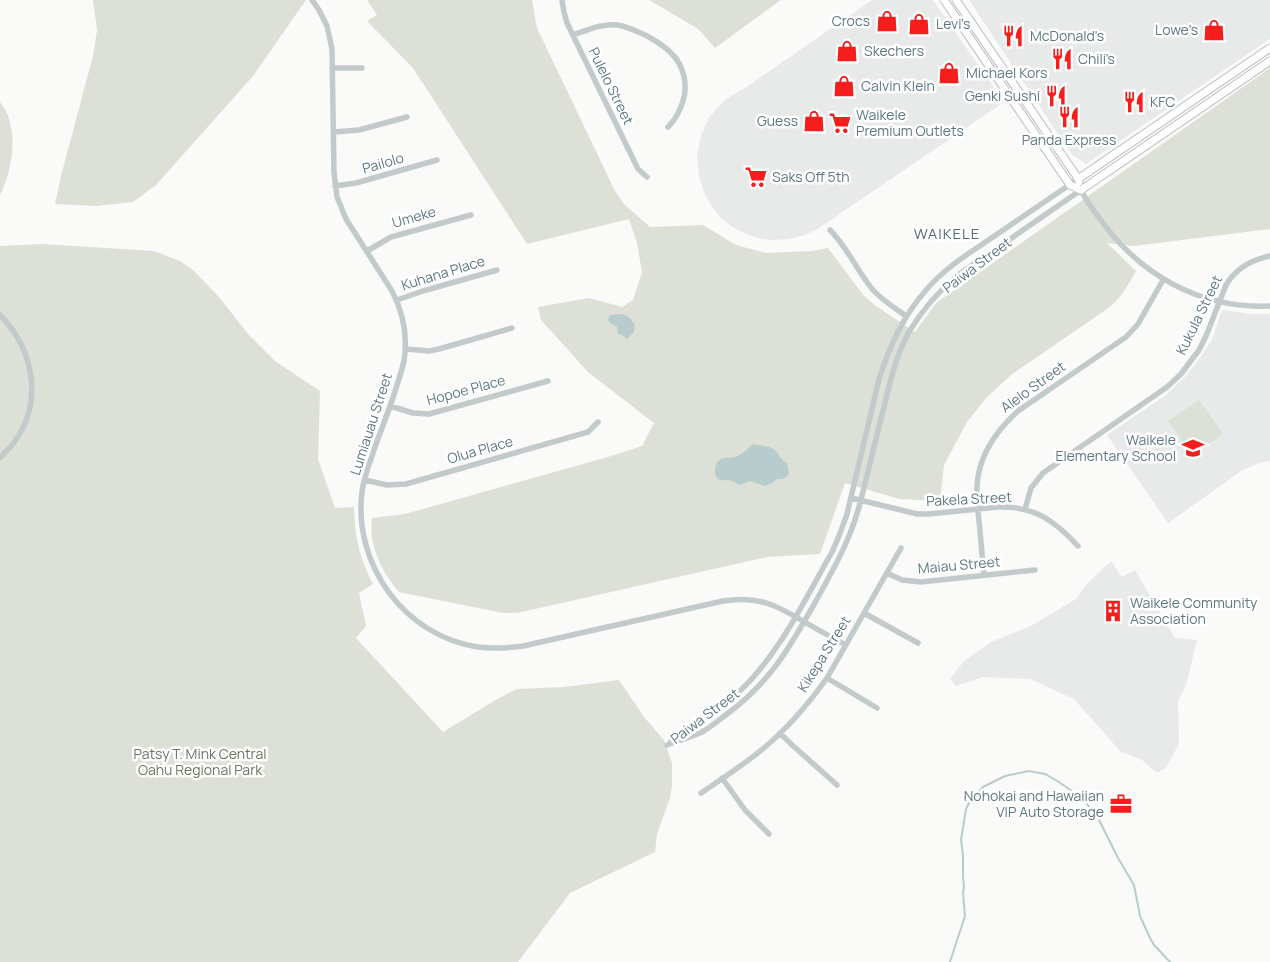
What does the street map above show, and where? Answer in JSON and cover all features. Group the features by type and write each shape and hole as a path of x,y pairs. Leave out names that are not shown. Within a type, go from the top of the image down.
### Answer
{"main road":[{"path":"944,0 1070,185 1081,190"},
{"path":"956,0 1078,179 1081,190"},
{"name":"Paiwa Street","path":"1078,179 1270,48"},
{"name":"Paiwa Street","path":"1081,190 1270,61"}],"street":[{"name":"Lumiauau Street","path":"312,0 327,26 332,49 335,186 337,198 342,211 397,300 405,327 406,349 402,371 365,480 361,507 363,533 370,559 387,591 406,612 427,628 451,639 477,646 509,648 739,600 760,601 772,604 846,646"},
{"name":"Pulelo Street","path":"562,0 564,12 573,36 638,169 647,177"},
{"path":"573,36 601,25 618,25 634,29 659,43 672,53 683,72 685,88 676,120 668,127"},
{"path":"332,68 362,68"},
{"path":"334,132 359,130 407,117"},
{"name":"Pailolo","path":"335,186 356,183 437,160"},
{"name":"Paiwa Street","path":"1078,179 950,267 928,288 906,316 891,344 879,379 851,498 832,552 779,645 765,664 749,682 723,705 696,722 667,745 702,732 727,715 762,683 781,660 844,550 861,500 893,373 909,333 922,314 958,275 1081,190"},
{"path":"1081,190 1093,210 1112,234 1137,260 1163,280 1219,302 1270,306"},
{"name":"Umeke","path":"367,251 391,236 470,214"},
{"path":"830,230 874,291 887,304 906,316 922,314"},
{"name":"Kukula Street","path":"1024,509 1031,488 1043,472 1167,387 1181,374 1199,350 1230,278 1238,270 1256,259 1270,256"},
{"name":"Kuhana Place","path":"397,300 497,270"},
{"name":"Alelo Street","path":"984,575 977,485 979,471 986,450 1005,422 1018,411 1126,337 1138,324 1163,280"},
{"path":"0,315 9,324 24,350 32,376 33,389 28,415 23,427 15,441 0,458"},
{"path":"906,316 909,333"},
{"path":"406,349 429,351 512,328"},
{"name":"Hopoe Place","path":"390,406 413,414 436,413 548,381"},
{"name":"Olua Place","path":"365,480 387,485 406,484 588,432 598,422"},
{"name":"Pakela Street","path":"851,498 917,514 1006,507 1024,509 1044,516 1078,546"},
{"name":"Kikepa Street","path":"701,793 761,750 802,711 827,678 901,548"},
{"name":"Maiau Street","path":"887,573 902,580 921,582 1035,570"},
{"path":"864,613 918,643"},
{"path":"827,678 877,708"},
{"path":"780,733 837,785"},
{"path":"722,778 744,810 769,834"}],"shaded area":[{"name":"Waikele Premium Outlets","path":"872,0 933,0 1004,102 816,230 805,235 789,239 762,239 731,226 713,208 706,197 699,177 697,155 701,135 709,118 726,99 745,88"},
{"path":"969,0 1270,0 1270,39 1086,164 1072,155"},
{"name":"Waikele Elementary School","path":"1223,310 1250,314 1270,314 1270,461 1259,463 1241,471 1168,523 1107,435 1166,395 1186,376 1207,348"},
{"path":"623,314 630,318 635,325 634,332 627,339 618,334 617,327 608,320 610,315"},
{"path":"753,444 774,449 787,463 788,476 777,479 765,486 750,481 740,485 729,480 718,479 715,472 717,462 723,458 739,455"},
{"path":"1111,561 1122,577 1135,570 1175,638 1197,640 1187,682 1178,702 1179,744 1166,768 1157,773 1142,760 1120,751 1074,699 1030,679 983,677 956,686 950,679 964,661 991,642 1031,626 1076,599 1085,586"}],"green space":[{"path":"93,0 306,0 253,76 156,185 133,202 96,206 55,204 93,56 97,30"},
{"path":"367,0 532,0 537,28 615,191 624,204 650,227 703,225 736,245 766,253 812,251 828,248 864,296 915,332 936,303 1270,68 1270,229 1134,246 1107,243 1136,271 1127,287 1107,309 1011,375 987,397 967,422 944,465 940,501 899,499 845,483 820,554 767,557 517,613 503,613 399,592 387,576 374,548 371,528 372,518 405,514 642,446 654,423 588,372 541,320 538,307 589,298 622,307 633,300 642,272 637,243 629,219 527,244 413,68 367,21 377,15"},
{"path":"649,0 781,0 715,48 695,27"},
{"path":"0,102 10,123 12,148 5,185 0,195"},
{"name":"Patsy T. Mink Central Oahu Regional Park","path":"42,244 154,251 180,261 193,270 219,297 248,334 275,361 320,391 318,459 335,508 354,507 355,528 359,547 364,565 373,584 359,593 366,626 356,638 443,732 517,689 564,687 619,680 644,717 664,740 672,763 670,798 657,834 655,852 570,893 518,962 0,962 0,246"},
{"path":"1199,400 1223,434 1192,455 1168,421"}],"waterway":[{"path":"950,962 965,916 961,840 966,809 983,787 1005,776 1029,771 1045,774 1059,782 1083,799 1098,818 1134,885 1140,916 1150,938 1170,962"}],"place":[{"name":"Crocs","path":"887,21"},
{"name":"Levi's","path":"919,24"},
{"name":"Lowe's","path":"1214,30"},
{"name":"McDonald's","path":"1013,36"},
{"name":"Skechers","path":"847,51"},
{"name":"Chili's","path":"1062,59"},
{"name":"Michael Kors","path":"949,73"},
{"name":"Calvin Klein","path":"844,86"},
{"name":"Genki Sushi","path":"1056,96"},
{"name":"KFC","path":"1134,102"},
{"name":"Panda Express","path":"1069,117"},
{"name":"Guess","path":"814,121"},
{"name":"Waikele Premium Outlets","path":"840,123"},
{"name":"Saks Off 5th","path":"756,177"},
{"name":"Waikele Elementary School","path":"1193,448"},
{"name":"Waikele Community Association","path":"1113,611"},
{"name":"Nohokai and Hawaiian VIP Auto Storage","path":"1121,804"}],"district":[{"name":"WAIKELE","path":"947,234"}]}
